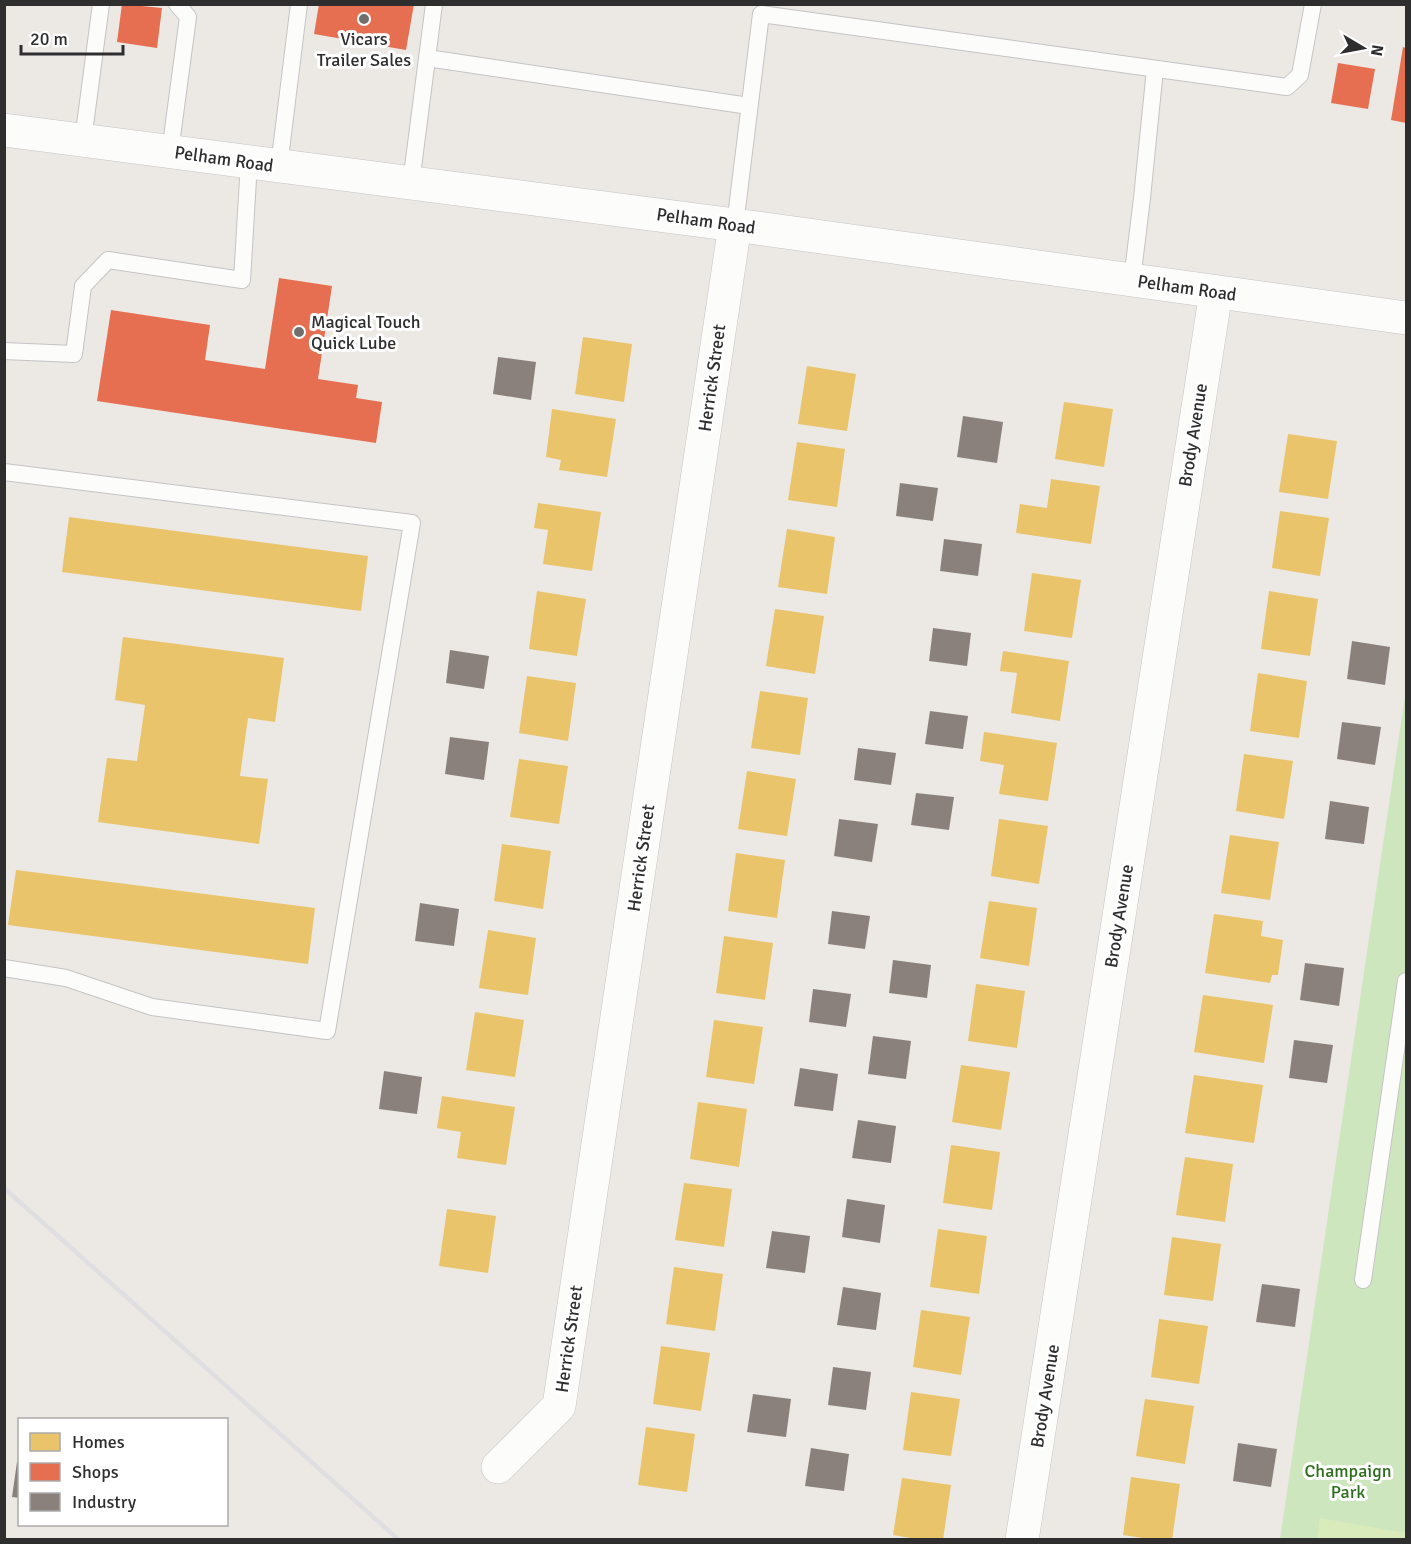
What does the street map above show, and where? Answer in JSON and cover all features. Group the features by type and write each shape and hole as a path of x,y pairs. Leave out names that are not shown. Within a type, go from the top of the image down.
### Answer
{"street":[{"name":"Pelham Road","path":"4,130 735,225 1407,318"},
{"name":"Herrick Street","path":"498,1467 559,1407 735,225"},
{"name":"Brody Avenue","path":"1022,1539 1216,292"}],"lane":[{"path":"82,140 101,4"},
{"path":"170,152 188,17 177,4"},
{"path":"4,351 74,354 83,286 108,260 242,280 264,164 299,4"},
{"path":"411,183 434,4"},
{"path":"735,225 762,9 1287,87 1300,75 1313,4"},
{"path":"428,58 749,106"},
{"path":"1131,280 1155,69"},
{"path":"4,472 412,523 327,1031 152,1007 66,978 4,968"},
{"path":"1363,1280 1407,981"}],"green space":[{"name":"Champaign Park","path":"1406,689 1406,1539 1280,1539"},
{"path":"1320,1518 1406,1533 1406,1539 1317,1539"}],"building: Homes":[{"path":"583,337 632,344 624,402 575,394"},
{"path":"807,366 856,374 847,431 798,424"},
{"path":"1064,402 1113,409 1104,467 1055,459"},
{"path":"552,409 616,419 607,477 559,470 561,460 546,457"},
{"path":"1288,434 1337,441 1328,499 1279,492"},
{"path":"797,442 845,449 837,507 788,500"},
{"path":"1051,479 1100,486 1091,544 1016,533 1020,504 1047,508"},
{"path":"538,503 601,512 592,571 543,564 548,530 534,528"},
{"path":"1280,511 1329,518 1320,576 1272,568"},
{"path":"69,517 368,556 361,611 62,572"},
{"path":"787,529 835,537 827,594 778,587"},
{"path":"1032,573 1081,580 1072,638 1024,631"},
{"path":"537,591 586,599 577,656 529,649"},
{"path":"1269,591 1318,599 1310,656 1261,649"},
{"path":"775,609 824,616 815,674 766,666"},
{"path":"123,637 284,658 275,722 248,718 240,776 268,779 259,844 98,822 107,758 137,761 145,705 115,700"},
{"path":"1003,651 1069,661 1060,721 1011,713 1017,673 1000,671"},
{"path":"1258,673 1307,681 1299,738 1250,731"},
{"path":"527,676 576,683 568,741 519,733"},
{"path":"760,691 808,698 800,755 751,748"},
{"path":"984,732 1057,743 1048,801 999,794 1004,765 980,761"},
{"path":"1244,754 1293,761 1284,819 1236,811"},
{"path":"519,759 568,766 559,824 510,817"},
{"path":"747,771 796,779 787,836 738,829"},
{"path":"999,819 1048,826 1039,884 991,876"},
{"path":"1230,835 1279,842 1270,900 1221,893"},
{"path":"502,844 551,851 543,909 494,901"},
{"path":"736,853 785,860 777,918 728,911"},
{"path":"16,870 315,908 308,964 8,925"},
{"path":"989,901 1037,908 1029,966 980,958"},
{"path":"1214,914 1263,921 1261,936 1283,940 1278,975 1272,975 1270,983 1205,973"},
{"path":"488,930 536,938 528,995 479,988"},
{"path":"724,936 773,943 765,1000 716,993"},
{"path":"976,984 1025,991 1017,1048 968,1041"},
{"path":"1203,995 1273,1005 1264,1063 1194,1052"},
{"path":"475,1012 524,1020 515,1077 466,1070"},
{"path":"714,1020 763,1027 754,1084 706,1077"},
{"path":"961,1065 1010,1072 1001,1130 952,1122"},
{"path":"1194,1075 1263,1085 1254,1143 1185,1133"},
{"path":"442,1096 515,1107 506,1165 457,1158 461,1132 437,1128"},
{"path":"698,1102 747,1109 739,1167 690,1159"},
{"path":"951,1145 1000,1152 992,1210 943,1203"},
{"path":"1185,1157 1233,1164 1225,1222 1176,1215"},
{"path":"684,1183 732,1189 724,1247 675,1240"},
{"path":"447,1209 496,1216 488,1273 439,1266"},
{"path":"938,1229 987,1236 979,1294 930,1287"},
{"path":"1172,1237 1221,1244 1213,1301 1164,1295"},
{"path":"674,1267 723,1274 715,1331 666,1324"},
{"path":"921,1310 970,1317 961,1375 913,1367"},
{"path":"1159,1319 1208,1326 1199,1384 1151,1377"},
{"path":"661,1346 710,1353 701,1411 653,1404"},
{"path":"911,1392 960,1399 951,1456 903,1450"},
{"path":"1145,1399 1194,1406 1185,1464 1136,1456"},
{"path":"646,1427 695,1434 687,1492 638,1485"},
{"path":"1131,1477 1180,1484 1172,1540 1123,1535"},
{"path":"902,1478 951,1485 943,1540 922,1540 893,1535"}],"building: Shops":[{"path":"122,4 162,8 157,48 117,42"},
{"name":"Vicars Trailer Sales","path":"319,4 414,4 406,50 314,34"},
{"path":"1403,47 1406,48 1406,123 1391,120"},
{"path":"1338,63 1375,69 1368,109 1331,103"},
{"path":"279,278 332,286 318,379 358,385 356,398 382,402 376,443 97,401 111,310 210,325 205,360 265,369"}],"building: Industry":[{"path":"498,357 536,362 531,400 493,394"},
{"path":"963,416 1003,422 997,463 957,457"},
{"path":"900,483 938,488 933,521 896,516"},
{"path":"944,539 982,544 978,576 940,571"},
{"path":"933,628 971,633 967,666 929,661"},
{"path":"1352,641 1390,647 1385,685 1347,679"},
{"path":"450,650 489,656 484,689 446,683"},
{"path":"930,711 968,716 963,749 925,744"},
{"path":"1342,722 1381,727 1375,765 1337,759"},
{"path":"450,737 489,742 484,780 445,774"},
{"path":"858,748 896,753 891,785 854,780"},
{"path":"916,793 954,797 949,830 911,825"},
{"path":"1330,801 1369,807 1364,844 1325,839"},
{"path":"839,819 878,824 872,862 834,856"},
{"path":"420,903 459,909 454,946 415,941"},
{"path":"832,911 870,916 865,949 828,944"},
{"path":"893,960 931,965 927,998 889,993"},
{"path":"1305,963 1344,968 1339,1006 1300,1000"},
{"path":"813,989 851,994 846,1027 809,1022"},
{"path":"873,1036 911,1041 906,1079 868,1074"},
{"path":"1294,1040 1333,1045 1327,1083 1289,1078"},
{"path":"800,1068 838,1074 833,1111 794,1106"},
{"path":"384,1071 422,1077 417,1114 379,1109"},
{"path":"858,1120 896,1126 891,1163 852,1158"},
{"path":"847,1199 885,1205 880,1243 842,1237"},
{"path":"772,1231 810,1236 805,1273 766,1268"},
{"path":"1262,1284 1300,1289 1295,1327 1256,1322"},
{"path":"843,1287 881,1293 876,1330 837,1325"},
{"path":"833,1367 871,1372 866,1410 828,1405"},
{"path":"753,1394 791,1399 786,1437 747,1432"},
{"path":"1238,1443 1277,1449 1271,1487 1233,1481"},
{"path":"811,1448 849,1454 844,1491 805,1486"},
{"path":"17,1462 18,1462 18,1498 12,1497"}],"railway":[{"path":"4,1188 399,1540"}],"place":[{"name":"Vicars Trailer Sales","path":"364,19"},
{"name":"Magical Touch Quick Lube","path":"299,332"}]}
